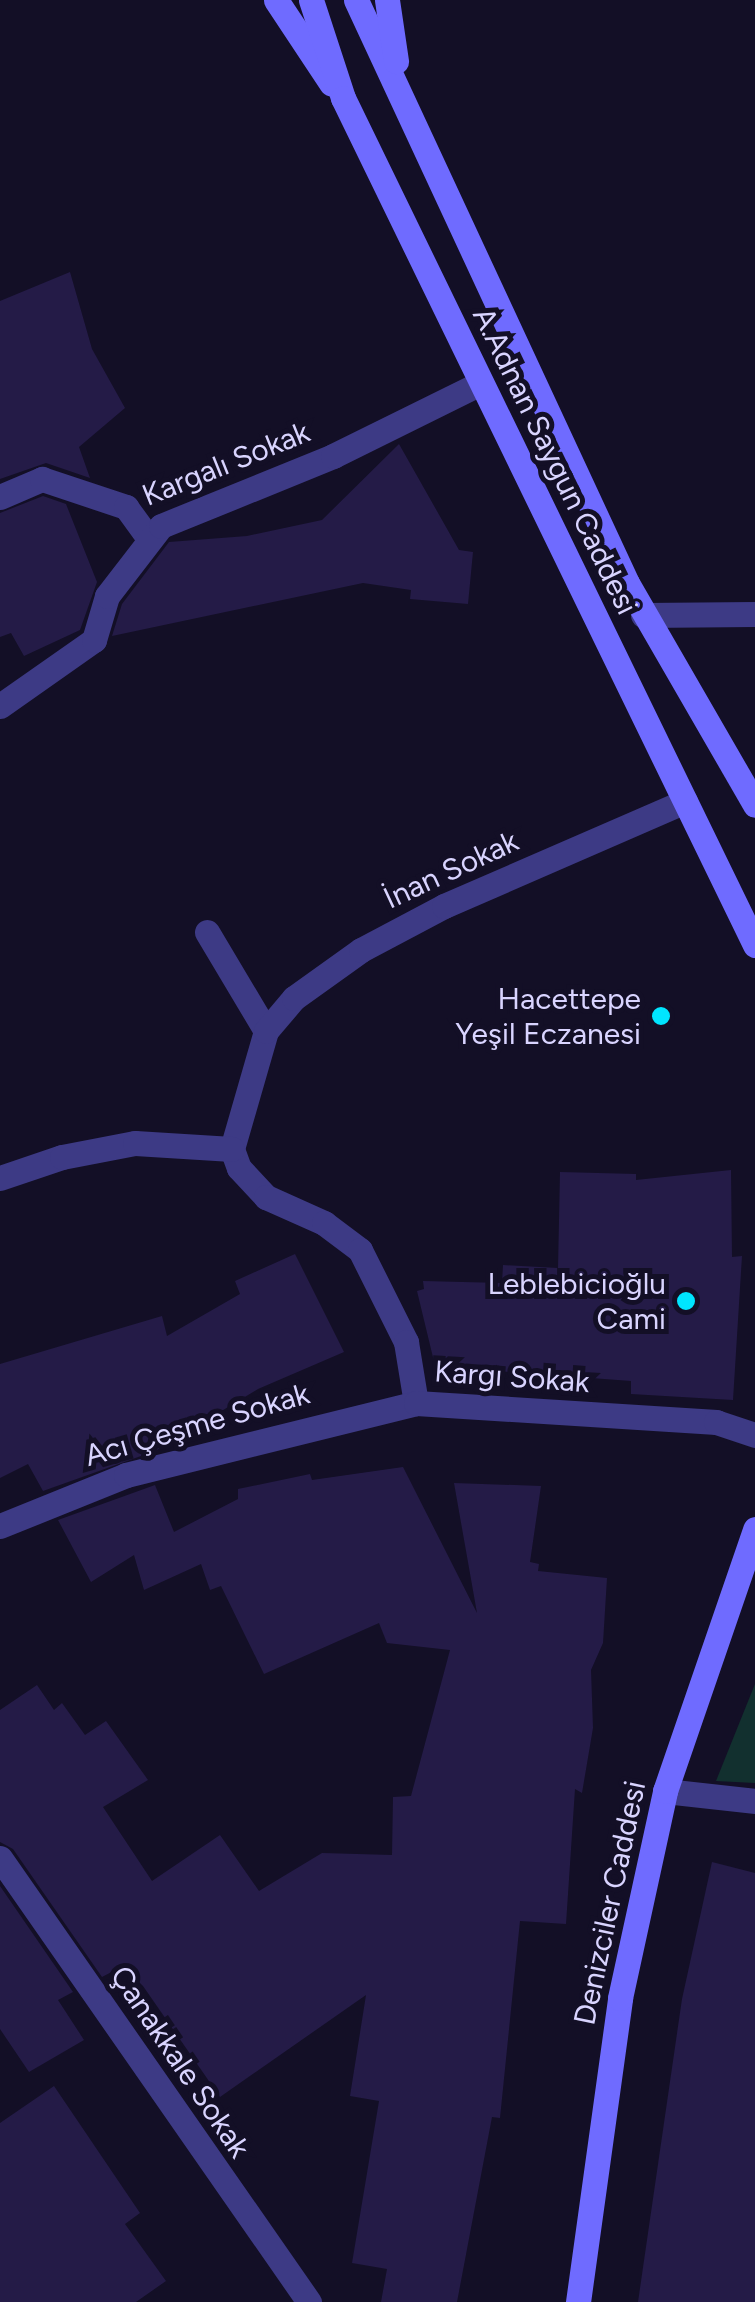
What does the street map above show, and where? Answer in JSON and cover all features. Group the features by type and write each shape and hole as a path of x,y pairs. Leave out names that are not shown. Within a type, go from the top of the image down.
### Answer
{"main road":[{"path":"276,0 343,98"},
{"name":"A.Adnan Saygun Caddesi","path":"311,0 343,98 755,945"},
{"name":"A.Adnan Saygun Caddesi","path":"356,0 398,81 643,615 755,805"},
{"path":"387,0 398,81"},
{"name":"Denizciler Caddesi","path":"578,2302 620,1998 666,1791 755,1530"}],"street":[{"name":"Kargalı Sokak","path":"0,497 42,479 126,508 148,537 176,516 333,456 481,382"},
{"path":"0,706 94,640 107,596 148,537"},
{"path":"643,615 755,614"},
{"name":"İnan Sokak","path":"266,1031 294,998 361,950 444,906 685,800"},
{"path":"0,1178 62,1157 135,1144 232,1149 266,1031 208,932"},
{"name":"Kargı Sokak","path":"232,1149 239,1168 266,1197 324,1223 360,1250 406,1342 416,1403 716,1422 755,1436"},
{"name":"Acı Çeşme Sokak","path":"0,1526 126,1475 416,1403"},
{"path":"666,1791 755,1801"},
{"name":"Çanakkale Sokak","path":"0,1858 309,2302"}],"green space":[{"path":"755,1684 755,1783 716,1781"}],"building":[{"path":"70,272 92,349 125,408 79,447 90,478 46,463 0,479 0,301"},
{"path":"399,444 459,550 473,552 468,604 410,599 411,590 363,583 112,636 122,604 169,542 247,536 322,520"},
{"path":"43,496 66,504 97,582 80,630 24,656 11,633 0,637 0,513"},
{"path":"731,1170 732,1257 742,1256 733,1400 631,1394 631,1381 470,1369 437,1374 417,1291 424,1289 423,1281 502,1283 503,1265 558,1268 560,1172 636,1174 636,1180"},
{"path":"295,1254 344,1352 258,1389 155,1451 43,1491 28,1464 0,1478 0,1364 162,1316 167,1336 240,1294 235,1281"},
{"path":"403,1467 477,1613 454,1483 541,1486 530,1562 539,1564 538,1571 607,1578 603,1643 591,1670 593,1728 582,1793 575,1789 566,1924 520,1921 500,2118 492,2117 457,2302 381,2302 387,2269 352,2263 379,2101 350,2096 366,1995 220,2097 143,1986 123,1966 102,1977 13,1849 0,1842 0,1710 37,1685 54,1710 62,1703 85,1735 106,1721 148,1780 103,1807 152,1881 220,1835 259,1891 322,1853 392,1855 393,1797 411,1796 450,1650 387,1643 379,1623 264,1674 221,1586 210,1590 201,1564 144,1590 134,1555 91,1582 58,1520 155,1485 174,1532 238,1499 238,1489 310,1474 312,1480"},
{"path":"712,1862 755,1873 755,2302 638,2302 682,1999"},
{"path":"0,1886 73,1992 58,2000 84,2040 29,2072 0,2029"},
{"path":"54,2086 140,2213 125,2224 166,2281 136,2302 0,2302 0,2123"}],"place":[{"name":"Hacettepe Yeşil Eczanesi","path":"661,1016"},
{"name":"Leblebicioğlu Cami","path":"686,1301"}]}
